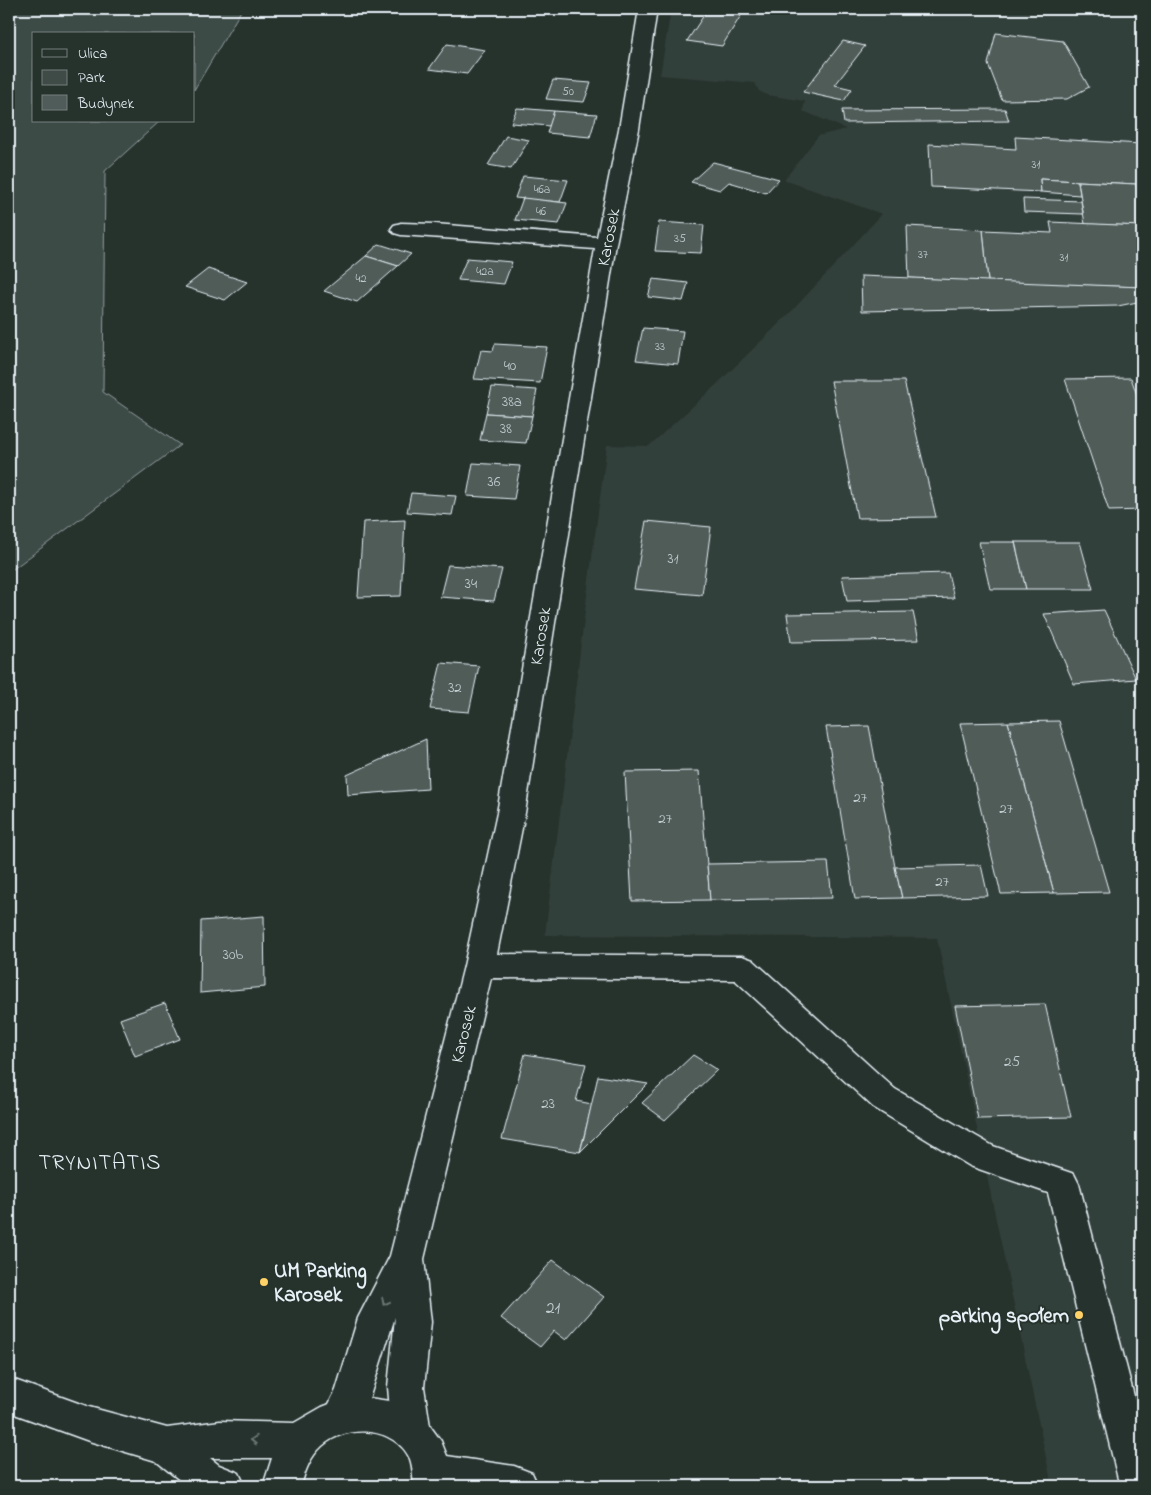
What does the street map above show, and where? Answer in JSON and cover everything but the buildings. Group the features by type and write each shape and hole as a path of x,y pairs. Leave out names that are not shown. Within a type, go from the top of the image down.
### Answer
{"street":[{"name":"Karosek","path":"341,1416 352,1396 376,1318 407,1259 480,966 511,814 606,244 629,129 648,9"},
{"path":"401,230 444,231 606,244"},
{"path":"480,966 742,968 884,1098 982,1156 1062,1184 1137,1479 1142,1482"},
{"name":"Karosek","path":"407,1259 413,1322 406,1387 413,1433"},
{"path":"9,1395 89,1424 168,1446 220,1439 302,1441"},
{"path":"282,1486 283,1476 292,1454 307,1435 327,1422 341,1416 373,1414 395,1420 413,1433 427,1450 434,1479 519,1486"},
{"path":"168,1446 207,1479 226,1486"}],"shaded area":[{"path":"671,9 1142,9 1142,1486 1052,1486 937,938 545,935 607,445 649,446 713,388 790,313 882,214 784,180 818,136 846,129 803,111 805,101 767,95 759,91 755,83 660,75"}],"green space":[{"path":"9,9 242,9 195,88 195,32 32,32 32,122 159,122 105,171 103,392 180,445 9,572"}],"place":[{"name":"UM Parking Karosek","path":"264,1282"},
{"name":"parking społem","path":"1079,1315"}],"district":[{"name":"TRYNITATIS","path":"100,1161"}]}
